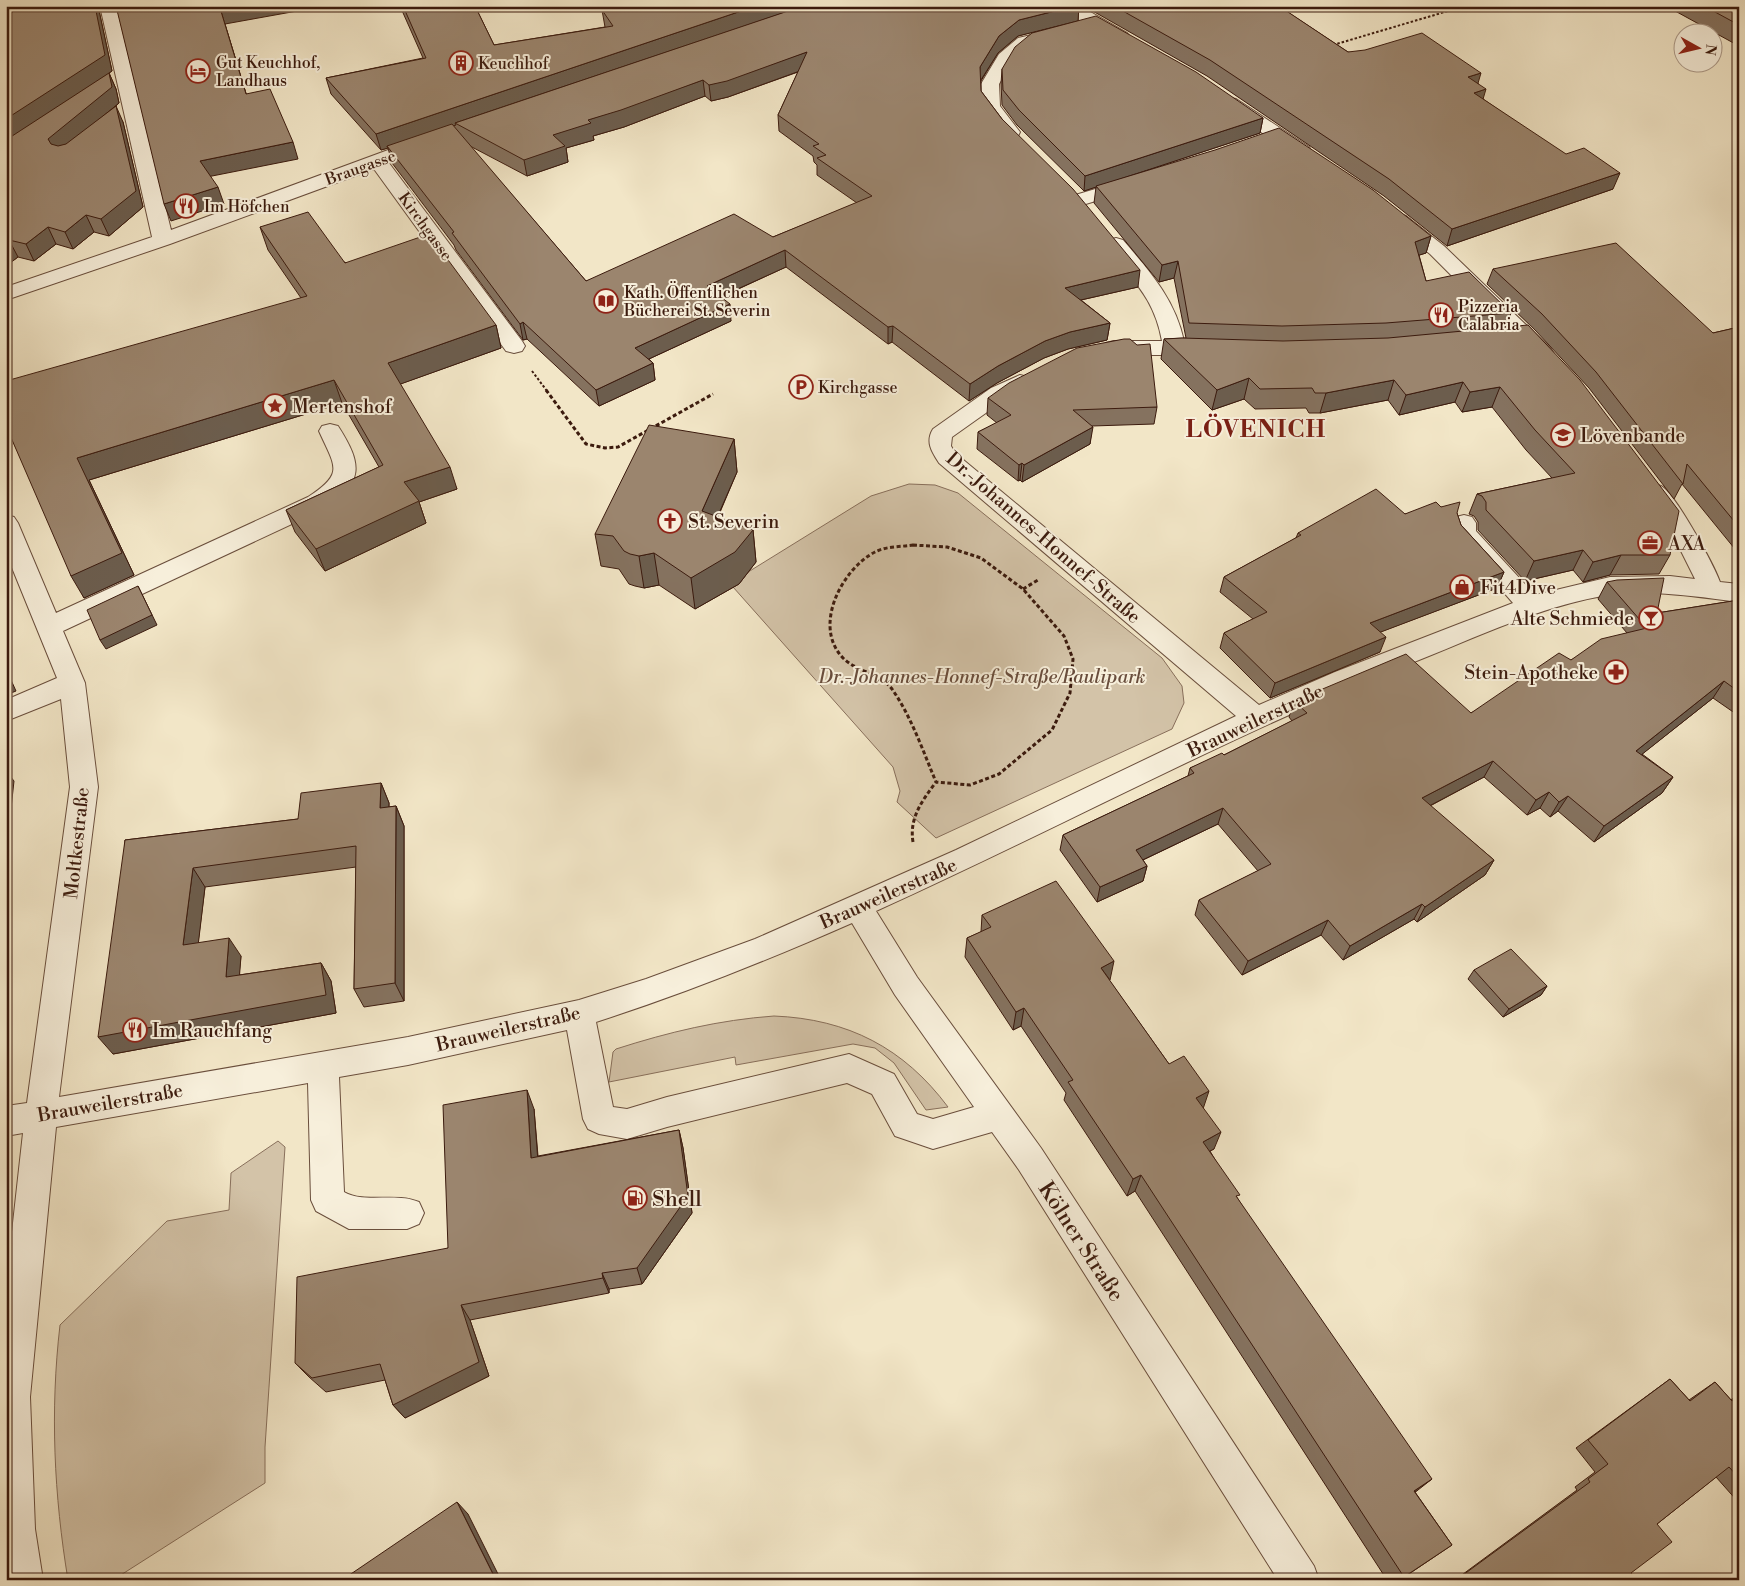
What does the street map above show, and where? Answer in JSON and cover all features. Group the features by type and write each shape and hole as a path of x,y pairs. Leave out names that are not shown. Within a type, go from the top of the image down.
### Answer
{"street":[{"path":"108,6 122,74 123,111 163,240"},
{"path":"1067,6 1140,48"},
{"path":"1023,144 991,108 990,84 1005,58 1024,42 1096,23"},
{"path":"107,84 122,74"},
{"path":"1215,93 1269,138 1319,162"},
{"name":"Braugasse","path":"6,294 163,240 443,137"},
{"name":"Kirchgasse","path":"377,160 514,346"},
{"path":"1091,215 1151,178"},
{"path":"1065,186 1151,287 1169,320 1174,347"},
{"path":"1384,207 1437,250 1526,336 1560,372"},
{"path":"1497,338 1526,336"},
{"path":"1092,351 1121,347 1221,349"},
{"name":"Dr.-Johannes-Honnef-Straße","path":"1041,371 999,393 941,434 940,446 947,458 1256,718"},
{"path":"49,627 316,503 336,491 345,480 346,467 330,431"},
{"path":"1642,475 1687,536 1703,566 1711,590"},
{"name":"Moltkestraße","path":"6,523 72,683 84,787 41,1114 12,1397 16,1529 24,1580"},
{"path":"1464,523 1464,533 1530,605"},
{"name":"Brauweilerstraße","path":"6,1121 408,1051 579,1014 648,992 765,948 923,877 1256,718 1344,679 1530,605 1610,586 1670,585 1739,593"},
{"path":"6,711 72,683"},
{"name":"Kölner Straße","path":"857,906 906,986 1030,1159 1300,1580"},
{"path":"579,1014 599,1119 626,1124 667,1112 849,1068 882,1084 906,1125 933,1134 998,1115"},
{"path":"323,1065 328,1200 349,1213 406,1213"}],"path":[{"path":"1327,46 1465,6"},
{"path":"514,346 586,444 605,448 618,447 713,394"},
{"path":"913,545 947,547 981,558 1023,589 1064,636 1073,659 1070,693 1052,730 999,774 970,785 936,782 891,687 844,659 831,640 831,617 837,593 858,566 876,552 913,545"},
{"path":"923,877 911,836 916,809 936,782"}],"green space":[{"name":"Dr.-Johannes-Honnef-Straße/Paulipark","path":"909,484 935,485 958,493 1162,658 1182,686 1184,703 1172,729 936,838 897,802 900,791 893,767 733,587 736,585 732,582 871,496"},
{"path":"774,1016 801,1018 826,1023 872,1040 913,1068 948,1107 926,1110 894,1063 875,1048 853,1044 736,1065 735,1057 609,1082 613,1052 616,1049 694,1028 734,1020"},
{"path":"278,1141 285,1147 265,1447 265,1483 113,1580 68,1580 59,1516 55,1453 55,1389 60,1325 167,1221 229,1210 231,1173"}],"building":[{"path":"6,6 95,6 105,55 6,119"},
{"path":"116,6 229,6 220,8 246,94 270,89 293,142 200,161 218,187 164,204"},
{"path":"403,6 475,6 494,45 613,26 602,10 614,8 613,6 756,6 376,134 326,78 426,58"},
{"path":"803,6 1075,6 1019,20 999,36 980,67 981,91 1002,119 1073,189 1140,270 1065,288 1110,323 1070,332 1045,341 998,366 970,384 893,326 888,327 785,250 707,286 730,304 635,348 653,363 596,390 523,322 520,324 452,233 454,232 387,146 452,124 586,281 734,214 773,237 872,196 817,158 826,155 813,146 819,144 778,115 807,52 727,81 709,85 703,80 588,120 591,123 553,135 565,146 524,160 455,123"},
{"path":"1114,6 1279,6 1348,52 1365,50 1422,33 1481,73 1468,77 1486,89 1474,93 1566,154 1584,148 1620,173 1452,229 1389,179 1210,60"},
{"path":"1704,6 1739,6 1739,25"},
{"path":"1096,16 1196,72 1263,118 1085,176 1019,110 1003,90 1002,69 1015,47 1032,33"},
{"path":"109,73 112,87 48,139 51,144 58,146 66,144 116,106 136,191 101,219 86,215 65,232 48,227 26,244 9,240 6,242 6,140"},
{"path":"1279,128 1373,190 1431,236 1415,242 1426,281 1469,272 1511,313 1386,323 1282,326 1189,323 1178,261 1162,265 1096,186 1215,150"},
{"path":"308,212 345,263 429,234 496,325 388,363 450,467 404,482 419,501 316,549 286,510 383,465 334,380 77,458 122,553 71,576 6,426 6,381 307,296 260,227"},
{"path":"1616,243 1713,333 1739,327 1739,527 1687,464 1683,484 1596,372 1542,314 1493,269"},
{"path":"1528,325 1580,380 1679,511 1670,555 1621,555 1593,562 1583,550 1534,561 1486,510 1486,502 1482,496 1477,494 1575,473 1535,430 1500,387 1470,392 1463,382 1406,395 1394,380 1326,393 1315,393 1312,388 1260,389 1249,378 1217,390 1164,339 1283,341 1388,338"},
{"path":"1130,339 1137,345 1150,344 1157,407 1073,410 1093,427 1024,465 1022,463 1019,465 978,432 1011,415 988,398 1009,383 1077,348"},
{"path":"649,425 734,439 702,511 753,530 735,552 691,578 654,553 639,556 630,554 624,551 613,536 595,534"},
{"path":"1376,489 1405,514 1436,502 1441,507 1460,502 1457,513 1461,525 1504,572 1370,623 1386,637 1275,683 1224,633 1267,612 1224,577 1301,535 1298,533"},
{"path":"1664,578 1657,613 1739,600 1739,692 1724,681 1636,751 1673,777 1604,826 1568,796 1559,802 1549,792 1536,800 1493,761 1422,798 1494,860 1425,907 1422,904 1350,946 1328,920 1248,961 1199,900 1271,864 1223,808 1136,850 1147,866 1100,887 1063,835 1194,773 1190,768 1222,753 1224,755 1307,713 1294,701 1406,654 1471,713 1559,653 1571,660 1601,639 1647,628 1607,582"},
{"path":"138,586 152,615 100,640 87,610"},
{"path":"381,783 380,808 396,806 395,983 354,989 356,846 193,868 183,945 229,938 226,977 321,963 326,995 98,1037 125,840 298,819 301,793"},
{"path":"1056,881 1114,961 1101,968 1169,1064 1184,1056 1209,1091 1196,1098 1221,1132 1203,1142 1240,1195 1236,1196 1432,1479 1414,1491 1452,1545 1404,1577 1141,1175 1133,1179 1068,1082 1073,1080 1024,1008 1016,1012 967,938 991,927 982,915"},
{"path":"1511,949 1547,986 1509,1009 1474,970"},
{"path":"527,1090 531,1158 679,1130 688,1196 637,1268 602,1273 603,1278 461,1305 479,1362 393,1405 380,1364 312,1378 295,1363 297,1277 448,1248 443,1105"},
{"path":"1670,1379 1690,1401 1715,1382 1732,1401 1739,1396 1739,1478 1729,1467 1657,1524 1672,1542 1631,1573 1633,1575 1627,1580 1467,1580 1463,1575 1590,1482 1588,1479 1608,1464 1588,1440"},
{"path":"457,1502 496,1580 342,1580"}],"place":[{"name":"Keuchhof","path":"461,63"},
{"name":"Gut Keuchhof, Landhaus","path":"198,71"},
{"name":"Im Höfchen","path":"186,206"},
{"name":"Kath. Öffentlichen Bücherei St. Severin","path":"606,301"},
{"name":"Pizzeria Calabria","path":"1441,315"},
{"name":"Kirchgasse","path":"801,387"},
{"name":"Mertenshof","path":"275,406"},
{"name":"Lövenbande","path":"1563,435"},
{"name":"St. Severin","path":"670,521"},
{"name":"AXA","path":"1650,543"},
{"name":"Fit4Dive","path":"1462,587"},
{"name":"Alte Schmiede","path":"1651,618"},
{"name":"Stein-Apotheke","path":"1616,672"},
{"name":"Im Rauchfang","path":"135,1030"},
{"name":"Shell","path":"635,1198"}],"district":[{"name":"LÖVENICH","path":"1256,429"}]}
